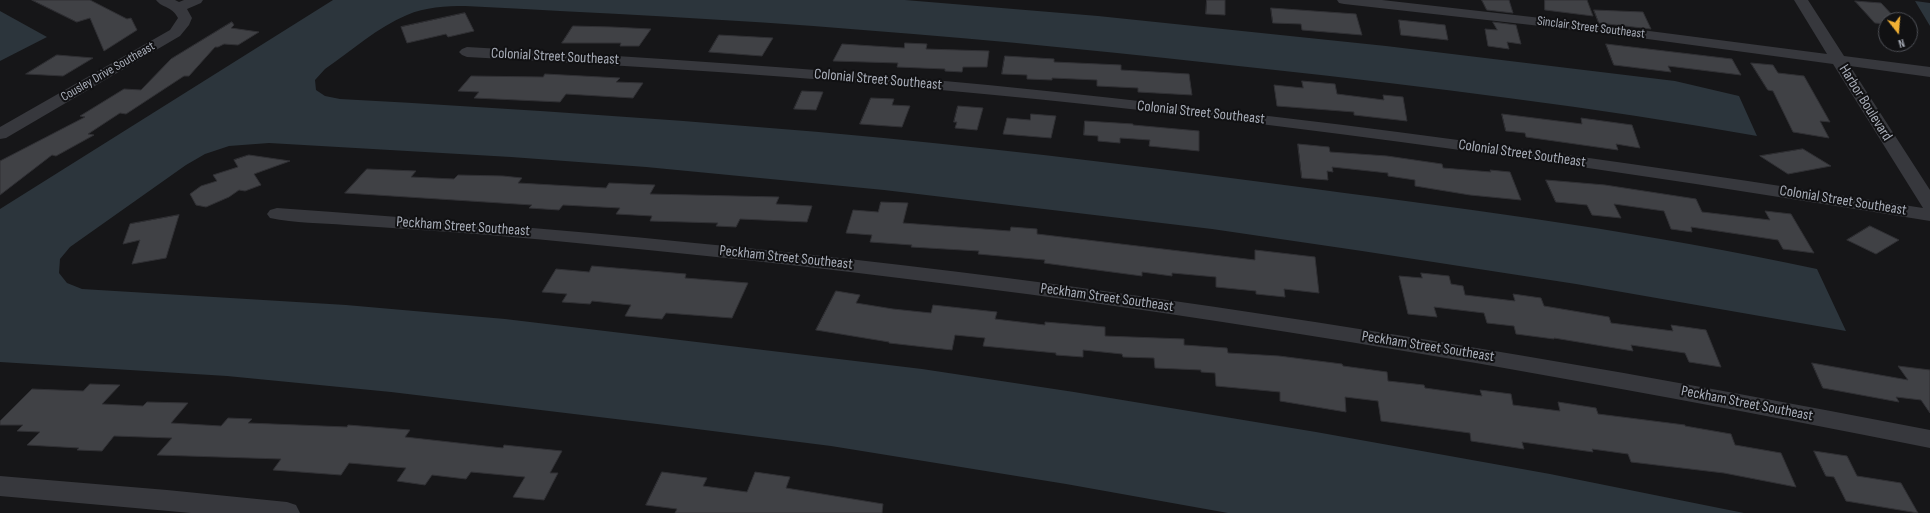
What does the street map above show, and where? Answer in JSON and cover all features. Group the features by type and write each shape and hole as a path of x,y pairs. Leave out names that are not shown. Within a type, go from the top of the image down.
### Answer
{"street":[{"path":"169,2 196,0"},
{"name":"Sinclair Street Southeast","path":"1344,0 1587,27 1930,72"},
{"name":"Harbor Boulevard","path":"1801,0 1930,205"},
{"name":"Cousley Drive Southeast","path":"0,134 174,33 182,25 185,18 169,2"},
{"name":"Colonial Street Southeast","path":"467,52 649,62 843,77 1170,109 1524,153 1789,192 1930,215"},
{"name":"Peckham Street Southeast","path":"277,214 408,222 642,242 886,269 1028,287 1267,321 1419,345 1740,402 1930,439"},
{"path":"0,486 167,500 287,513"}],"shaded area":[{"path":"333,0 905,0 1098,16 1386,46 1675,81 1739,96 1757,136 1635,116 1450,90 1165,58 913,34 664,16 465,6 428,9 414,12 396,20 375,33 325,69 315,80 316,90 325,96 340,99 680,121 938,143 1261,182 1504,214 1692,244 1817,269 1846,331 1576,284 1212,229 884,190 646,167 511,157 269,143 229,146 205,154 186,165 70,247 60,259 59,273 67,283 82,289 346,305 505,319 922,369 1074,392 1316,432 1550,474 1744,513 1228,513 1066,484 831,446 657,424 391,392 227,376 0,362 0,209"},
{"path":"1915,1 1930,3 1930,26"},
{"path":"0,11 47,37 0,61"}],"building":[{"path":"32,0 90,0 127,19 131,18 137,30 104,51 90,18 77,22"},
{"path":"1207,0 1225,0 1225,15 1206,14"},
{"path":"1482,0 1509,0 1513,13 1487,10"},
{"path":"1545,0 1587,0 1593,16 1545,10"},
{"path":"1855,1 1881,3 1889,12 1878,12 1878,23 1875,23"},
{"path":"1271,8 1356,14 1362,35 1302,30 1301,24 1273,23"},
{"path":"1594,10 1643,12 1651,29 1599,23"},
{"path":"465,13 474,31 448,37 446,34 407,43 401,27"},
{"path":"1399,20 1445,25 1448,40 1401,35"},
{"path":"232,22 234,25 231,28 259,32 238,45 224,44 215,47 189,76 184,76 126,114 120,113 88,134 94,135 56,156 52,155 0,195 0,161 85,117 80,116 124,89 141,90 171,59"},
{"path":"1493,22 1516,25 1521,44 1507,42 1509,49 1488,46 1485,29 1497,30"},
{"path":"573,26 651,29 639,46 620,46 621,43 562,43"},
{"path":"719,35 773,38 762,56 709,52"},
{"path":"905,43 927,44 926,49 989,51 987,67 963,67 962,72 945,71 945,69 897,67 898,63 833,61 842,44 904,48"},
{"path":"1606,44 1732,59 1741,75 1668,66 1671,72 1614,65"},
{"path":"57,55 93,58 63,76 26,74"},
{"path":"1005,56 1054,59 1054,62 1121,65 1121,70 1189,74 1192,95 1138,92 1138,88 1097,86 1097,80 1052,78 1052,80 1027,79 1027,75 1002,74"},
{"path":"1751,63 1773,65 1778,73 1804,76 1830,122 1820,121 1829,138 1793,132 1773,91 1768,90"},
{"path":"545,74 620,78 616,82 643,83 633,98 566,94 560,102 474,98 479,92 458,91 471,76 543,77"},
{"path":"1302,81 1335,84 1337,94 1384,100 1383,95 1403,97 1407,121 1354,115 1354,112 1277,106 1274,85 1303,88"},
{"path":"802,91 823,92 816,110 794,109"},
{"path":"871,98 894,99 892,105 910,106 902,127 860,124"},
{"path":"958,106 983,108 977,130 955,128 957,122 954,122"},
{"path":"1031,114 1056,116 1051,138 1003,134 1007,118 1030,120"},
{"path":"1502,114 1582,124 1581,118 1632,125 1640,148 1616,144 1618,150 1526,137 1525,133 1506,131"},
{"path":"1085,121 1133,124 1199,131 1199,151 1149,146 1150,140 1120,138 1120,143 1098,141 1098,136 1084,135"},
{"path":"1298,144 1329,147 1330,152 1387,156 1442,164 1443,168 1510,172 1521,200 1470,195 1415,186 1415,180 1388,176 1388,173 1332,167 1333,172 1327,171 1328,180 1302,178"},
{"path":"1803,149 1831,166 1788,174 1760,156"},
{"path":"249,155 290,161 254,174 261,185 245,191 239,190 229,197 206,207 196,205 190,194 201,186 217,181 213,175 238,167 234,160"},
{"path":"367,169 416,171 411,177 454,179 458,175 503,176 522,178 518,183 606,188 609,183 655,185 650,194 779,197 776,204 812,206 807,222 740,219 736,227 716,226 718,223 650,221 652,216 616,214 620,208 563,205 559,210 529,208 532,205 345,193"},
{"path":"1546,180 1605,185 1696,199 1702,212 1770,220 1765,211 1791,214 1814,253 1783,249 1778,240 1691,227 1692,232 1671,229 1664,211 1614,204 1621,218 1592,215 1587,205 1556,202"},
{"path":"881,202 908,203 903,223 1010,231 1011,227 1037,229 1037,234 1255,260 1255,250 1315,257 1319,293 1284,289 1285,297 1256,294 1256,291 1216,287 1216,277 1172,273 1172,276 1142,272 1142,276 1044,263 1045,260 978,254 979,251 911,247 912,245 870,242 872,235 846,233 853,210 878,212"},
{"path":"179,215 166,258 132,264 140,240 123,244 130,224"},
{"path":"1870,226 1899,240 1876,254 1847,240"},
{"path":"592,266 686,274 685,278 748,283 732,318 666,313 662,319 625,316 631,305 592,301 590,304 562,302 567,294 542,292 556,269 589,272"},
{"path":"1421,273 1449,276 1451,284 1463,286 1465,295 1515,301 1513,294 1541,298 1544,306 1609,317 1611,323 1673,331 1671,325 1706,330 1721,367 1689,362 1685,353 1631,345 1633,351 1554,338 1516,334 1514,326 1487,323 1484,313 1434,307 1437,317 1408,314 1399,276 1422,278"},
{"path":"836,291 860,295 856,303 893,309 931,313 933,305 997,312 995,319 1045,325 1045,322 1105,327 1105,336 1184,339 1184,345 1227,348 1228,353 1279,356 1342,364 1343,366 1387,372 1388,381 1424,385 1425,388 1482,396 1480,390 1511,394 1513,405 1560,411 1558,402 1596,408 1598,414 1685,425 1731,434 1735,445 1781,453 1796,487 1724,473 1631,462 1628,454 1592,449 1593,452 1522,442 1524,449 1471,441 1470,433 1381,421 1378,401 1345,397 1346,412 1280,401 1280,392 1216,386 1215,373 1201,372 1201,370 1155,368 1154,358 1123,357 1122,354 1083,350 1083,357 1056,355 1056,353 983,346 985,338 955,335 952,350 889,343 816,330"},
{"path":"1812,363 1908,380 1898,366 1930,370 1930,413 1921,400 1896,397 1899,402 1823,388"},
{"path":"90,384 120,385 102,404 143,406 147,402 188,403 171,423 221,426 228,418 252,419 248,423 347,427 348,425 410,430 405,437 503,448 504,445 562,451 550,473 558,473 544,500 513,497 525,477 471,472 466,479 432,475 425,485 397,481 406,468 349,463 341,475 273,470 281,459 157,455 172,438 114,436 102,451 27,445 40,432 17,431 23,425 0,425 0,421 32,389 83,391"},
{"path":"1814,451 1847,456 1857,476 1901,483 1918,513 1846,501 1834,477 1826,476"},
{"path":"662,472 707,478 703,486 747,492 755,472 790,477 786,488 883,504 882,513 675,513 677,509 646,505"}]}
